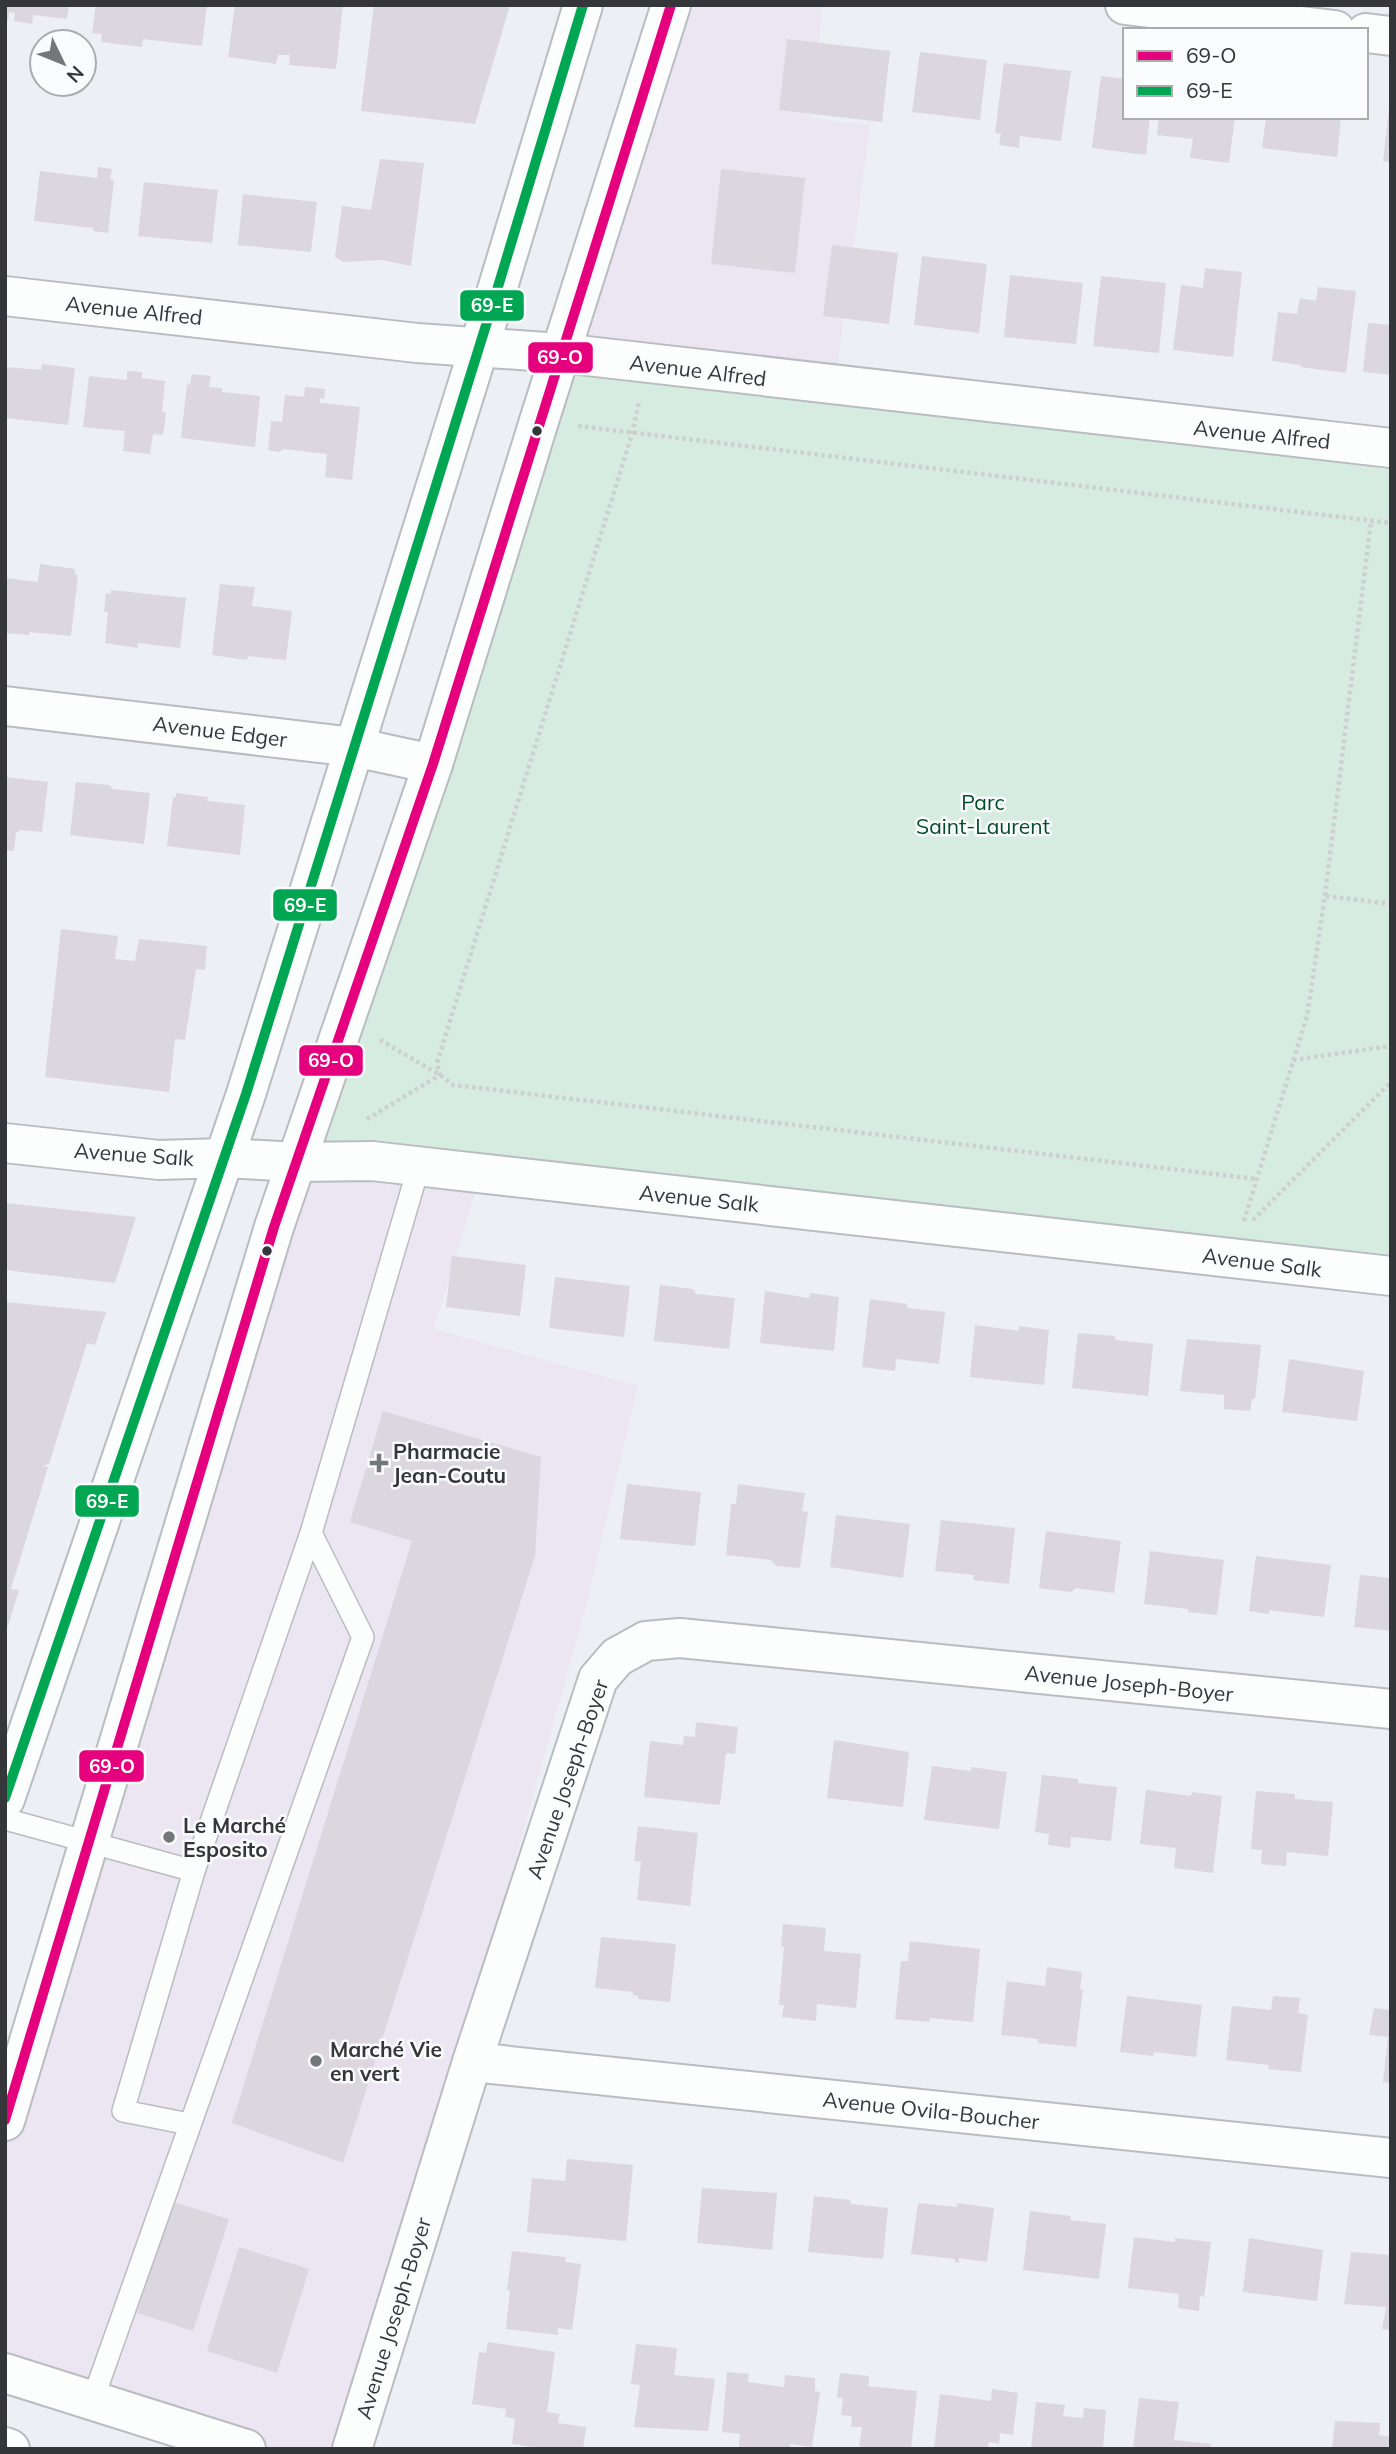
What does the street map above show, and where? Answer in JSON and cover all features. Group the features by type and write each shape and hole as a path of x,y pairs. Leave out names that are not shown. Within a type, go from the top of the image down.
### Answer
{"street":[{"path":"5,1799 247,1094 583,5"},
{"path":"5,2121 266,1254 433,764 671,5"},
{"path":"1125,5 1318,28"},
{"path":"1368,33 1391,36"},
{"name":"Avenue Alfred","path":"5,296 417,343 561,353 1391,448"},
{"name":"Avenue Edger","path":"5,706 354,747 433,764"},
{"name":"Avenue Salk","path":"5,1143 159,1160 224,1158 297,1162 372,1161 1391,1276"},
{"name":"Avenue Joseph-Boyer","path":"352,2449 472,2062 598,1679 617,1657 646,1641 680,1638 1391,1709"},
{"name":"Avenue Ovila-Boucher","path":"472,2062 1391,2158"},
{"path":"5,2373 246,2449"}],"lane":[{"path":"189,2124 123,2111 194,1871 311,1533 419,1166"},
{"path":"93,2399 363,1637 311,1533"},
{"path":"5,1819 194,1871"}],"path":[{"path":"440,1075 437,1062 632,434 647,363"},
{"path":"539,421 1391,523"},
{"path":"1371,521 1325,896 1307,1016 1240,1233 1391,1082"},
{"path":"1325,896 1391,904"},
{"path":"346,1020 453,1085 1257,1179"},
{"path":"1293,1059 1391,1046"},
{"path":"362,1122 440,1075"}],"shaded area":[{"path":"669,5 823,5 810,118 870,125 835,386 561,353"},
{"path":"488,1152 434,1329 638,1386 586,1606 351,2449 250,2449 5,2367 5,2123 297,1162"}],"green space":[{"name":"Parc Saint-Laurent","path":"551,363 1391,454 1391,1269 305,1139"}],"building":[{"path":"5,5 69,5 67,19 33,15 32,24 14,21 15,13 9,12 8,21 5,21"},
{"path":"96,5 207,5 202,46 143,39 142,47 101,42 102,34 98,34 98,28 93,28"},
{"path":"235,5 343,5 336,69 289,65 290,55 278,55 276,64 228,57"},
{"path":"374,5 510,5 475,124 361,111"},
{"path":"787,39 890,51 882,122 779,110"},
{"path":"920,52 987,60 980,120 912,112"},
{"path":"1004,63 1071,71 1061,141 1020,136 1019,148 999,145 1001,134 995,133"},
{"path":"1101,76 1123,79 1123,119 1150,119 1146,155 1092,148"},
{"path":"1391,109 1391,162 1383,161"},
{"path":"1159,119 1235,119 1229,163 1190,158 1193,139 1157,135"},
{"path":"1266,119 1341,119 1337,157 1262,148"},
{"path":"380,159 424,163 411,266 382,260 344,262 335,257 342,206 371,210"},
{"path":"98,167 112,169 110,179 114,180 108,233 93,231 93,228 34,221 40,171 97,178"},
{"path":"721,169 805,178 795,273 711,264"},
{"path":"144,182 218,190 212,243 138,236"},
{"path":"243,194 317,202 311,252 238,245"},
{"path":"832,245 898,253 889,324 823,316"},
{"path":"922,256 987,264 979,333 914,325"},
{"path":"1205,268 1242,272 1233,357 1173,350 1181,285 1203,288"},
{"path":"1010,275 1083,283 1076,344 1004,337"},
{"path":"1101,276 1166,283 1159,353 1093,346"},
{"path":"1318,287 1356,291 1346,373 1272,361 1278,312 1297,314 1300,298 1316,301"},
{"path":"1368,323 1391,325 1391,375 1363,372"},
{"path":"42,364 75,368 68,425 5,418 5,367 41,370"},
{"path":"127,371 142,372 142,378 165,381 162,412 166,413 163,435 153,434 150,454 123,451 125,431 83,427 89,376 127,380"},
{"path":"192,374 211,376 209,387 222,388 222,392 260,396 255,447 181,438 187,384 190,385"},
{"path":"305,387 325,389 324,399 320,398 320,403 360,407 352,480 325,477 327,454 268,450 271,421 282,422 285,395 304,397"},
{"path":"40,564 75,569 75,574 78,575 71,636 5,633 5,578 38,582"},
{"path":"220,584 255,587 252,606 292,611 286,660 248,656 247,660 212,655"},
{"path":"111,590 186,598 180,648 138,643 138,648 105,643 108,612 104,612 106,593 111,594"},
{"path":"5,777 48,782 42,832 16,832 14,851 5,850"},
{"path":"76,782 150,793 144,844 70,835"},
{"path":"176,793 208,797 207,801 245,805 240,855 167,846 173,797 176,797"},
{"path":"61,929 118,936 115,959 135,961 139,939 207,946 205,970 196,969 185,1040 175,1039 169,1092 45,1077"},
{"path":"5,1203 136,1217 115,1283 5,1270"},
{"path":"452,1256 526,1265 520,1316 446,1307"},
{"path":"555,1277 630,1286 624,1337 549,1328"},
{"path":"660,1285 693,1289 696,1294 735,1298 729,1349 654,1341"},
{"path":"765,1291 809,1298 810,1293 839,1297 834,1351 760,1343"},
{"path":"870,1299 907,1304 907,1308 945,1312 939,1364 896,1359 895,1371 862,1367"},
{"path":"5,1302 106,1312 95,1345 87,1343 49,1464 42,1466 48,1467 11,1589 19,1590 8,1626 5,1626"},
{"path":"975,1325 1019,1331 1019,1326 1049,1330 1044,1385 970,1377"},
{"path":"1078,1333 1115,1336 1115,1340 1153,1344 1148,1396 1072,1388"},
{"path":"1187,1339 1261,1345 1255,1399 1252,1399 1250,1411 1224,1409 1224,1395 1180,1391"},
{"path":"1289,1359 1364,1371 1357,1421 1282,1412"},
{"path":"383,1411 541,1457 535,1556 343,2163 232,2123 412,1541 350,1522"},
{"path":"627,1484 701,1492 695,1546 620,1539"},
{"path":"738,1484 805,1493 802,1511 808,1512 800,1568 776,1566 771,1560 726,1555 731,1504 736,1504"},
{"path":"836,1515 910,1524 903,1578 830,1567"},
{"path":"941,1520 1015,1528 1009,1584 973,1580 974,1575 935,1571"},
{"path":"1046,1531 1121,1541 1114,1593 1076,1588 1071,1592 1039,1588"},
{"path":"1150,1551 1224,1560 1217,1615 1144,1604"},
{"path":"1256,1556 1331,1565 1324,1617 1269,1610 1269,1614 1249,1611"},
{"path":"1360,1575 1391,1578 1391,1631 1354,1627"},
{"path":"696,1722 738,1727 735,1754 726,1753 720,1805 644,1797 650,1741 683,1745 684,1736 695,1737"},
{"path":"834,1740 909,1752 903,1807 827,1798"},
{"path":"932,1766 971,1771 971,1767 1007,1772 999,1829 924,1820"},
{"path":"1042,1775 1078,1779 1078,1783 1117,1787 1111,1841 1071,1837 1070,1848 1048,1845 1049,1834 1035,1832"},
{"path":"1146,1790 1191,1796 1192,1792 1222,1796 1213,1873 1174,1868 1176,1848 1140,1844"},
{"path":"1256,1791 1295,1794 1295,1799 1333,1802 1328,1856 1287,1852 1286,1866 1261,1864 1262,1850 1251,1849"},
{"path":"638,1826 698,1833 690,1906 637,1900 641,1862 634,1861"},
{"path":"783,1924 826,1928 824,1951 861,1954 856,2008 817,2004 816,2021 782,2017 784,2005 779,2005 784,1947 781,1946"},
{"path":"601,1937 676,1944 670,2002 638,1999 633,1992 595,1988"},
{"path":"910,1941 980,1949 973,2022 930,2018 929,2022 895,2019 901,1961 908,1961"},
{"path":"1047,1967 1082,1972 1080,1989 1083,1990 1076,2047 1001,2035 1007,1981 1045,1986"},
{"path":"1127,1996 1202,2005 1196,2057 1154,2052 1153,2056 1120,2052"},
{"path":"1273,1996 1300,1998 1298,2013 1308,2015 1301,2072 1268,2069 1269,2065 1226,2060 1232,2006 1271,2010"},
{"path":"1374,2008 1391,2010 1391,2083 1383,2082 1388,2037 1369,2035"},
{"path":"567,2159 633,2165 626,2241 527,2232 532,2178 565,2181"},
{"path":"702,2188 777,2193 772,2250 697,2243"},
{"path":"814,2196 888,2208 883,2259 808,2252"},
{"path":"173,2202 229,2219 193,2331 137,2313"},
{"path":"918,2203 957,2207 957,2203 994,2208 987,2262 959,2258 959,2263 955,2262 955,2259 911,2254"},
{"path":"1030,2211 1071,2216 1070,2220 1106,2224 1099,2279 1023,2270"},
{"path":"1134,2237 1175,2242 1175,2238 1211,2242 1204,2297 1200,2296 1199,2311 1178,2308 1179,2294 1128,2288"},
{"path":"1249,2238 1323,2250 1317,2301 1243,2292"},
{"path":"239,2247 309,2269 277,2373 207,2351"},
{"path":"512,2251 566,2257 565,2262 581,2264 572,2330 558,2328 558,2335 506,2329"},
{"path":"1351,2252 1391,2255 1391,2330 1382,2329 1386,2307 1344,2304"},
{"path":"488,2342 555,2352 547,2412 560,2414 558,2423 586,2427 583,2449 546,2449 512,2444 515,2419 505,2417 506,2409 472,2404 479,2352 486,2353"},
{"path":"636,2344 677,2348 674,2375 715,2379 708,2431 634,2427 640,2385 631,2384"},
{"path":"727,2372 749,2374 748,2382 784,2387 785,2375 815,2378 815,2391 820,2392 812,2447 790,2444 790,2448 739,2447 740,2434 722,2432"},
{"path":"840,2373 869,2376 868,2386 917,2391 911,2449 859,2449 862,2427 851,2427 852,2416 841,2415 843,2398 837,2398"},
{"path":"992,2389 1018,2393 1013,2435 1000,2433 999,2444 989,2442 988,2449 934,2449 940,2394 991,2401"},
{"path":"1139,2398 1179,2402 1174,2440 1211,2444 1210,2449 1133,2449"},
{"path":"1036,2402 1065,2405 1063,2416 1083,2418 1084,2408 1106,2410 1103,2449 1031,2449"},
{"path":"1335,2421 1380,2423 1379,2435 1391,2437 1391,2449 1332,2449"}],"transit line":[{"name":"69-E","path":"5,1798 246,1094 583,5"},
{"name":"69-O","path":"5,2120 274,1227 433,764 671,5"}],"place":[{"name":"Pharmacie Jean-Coutu","path":"379,1463"},
{"name":"Le Marché Esposito","path":"169,1837"},
{"name":"Marché Vie en vert","path":"316,2061"}]}
